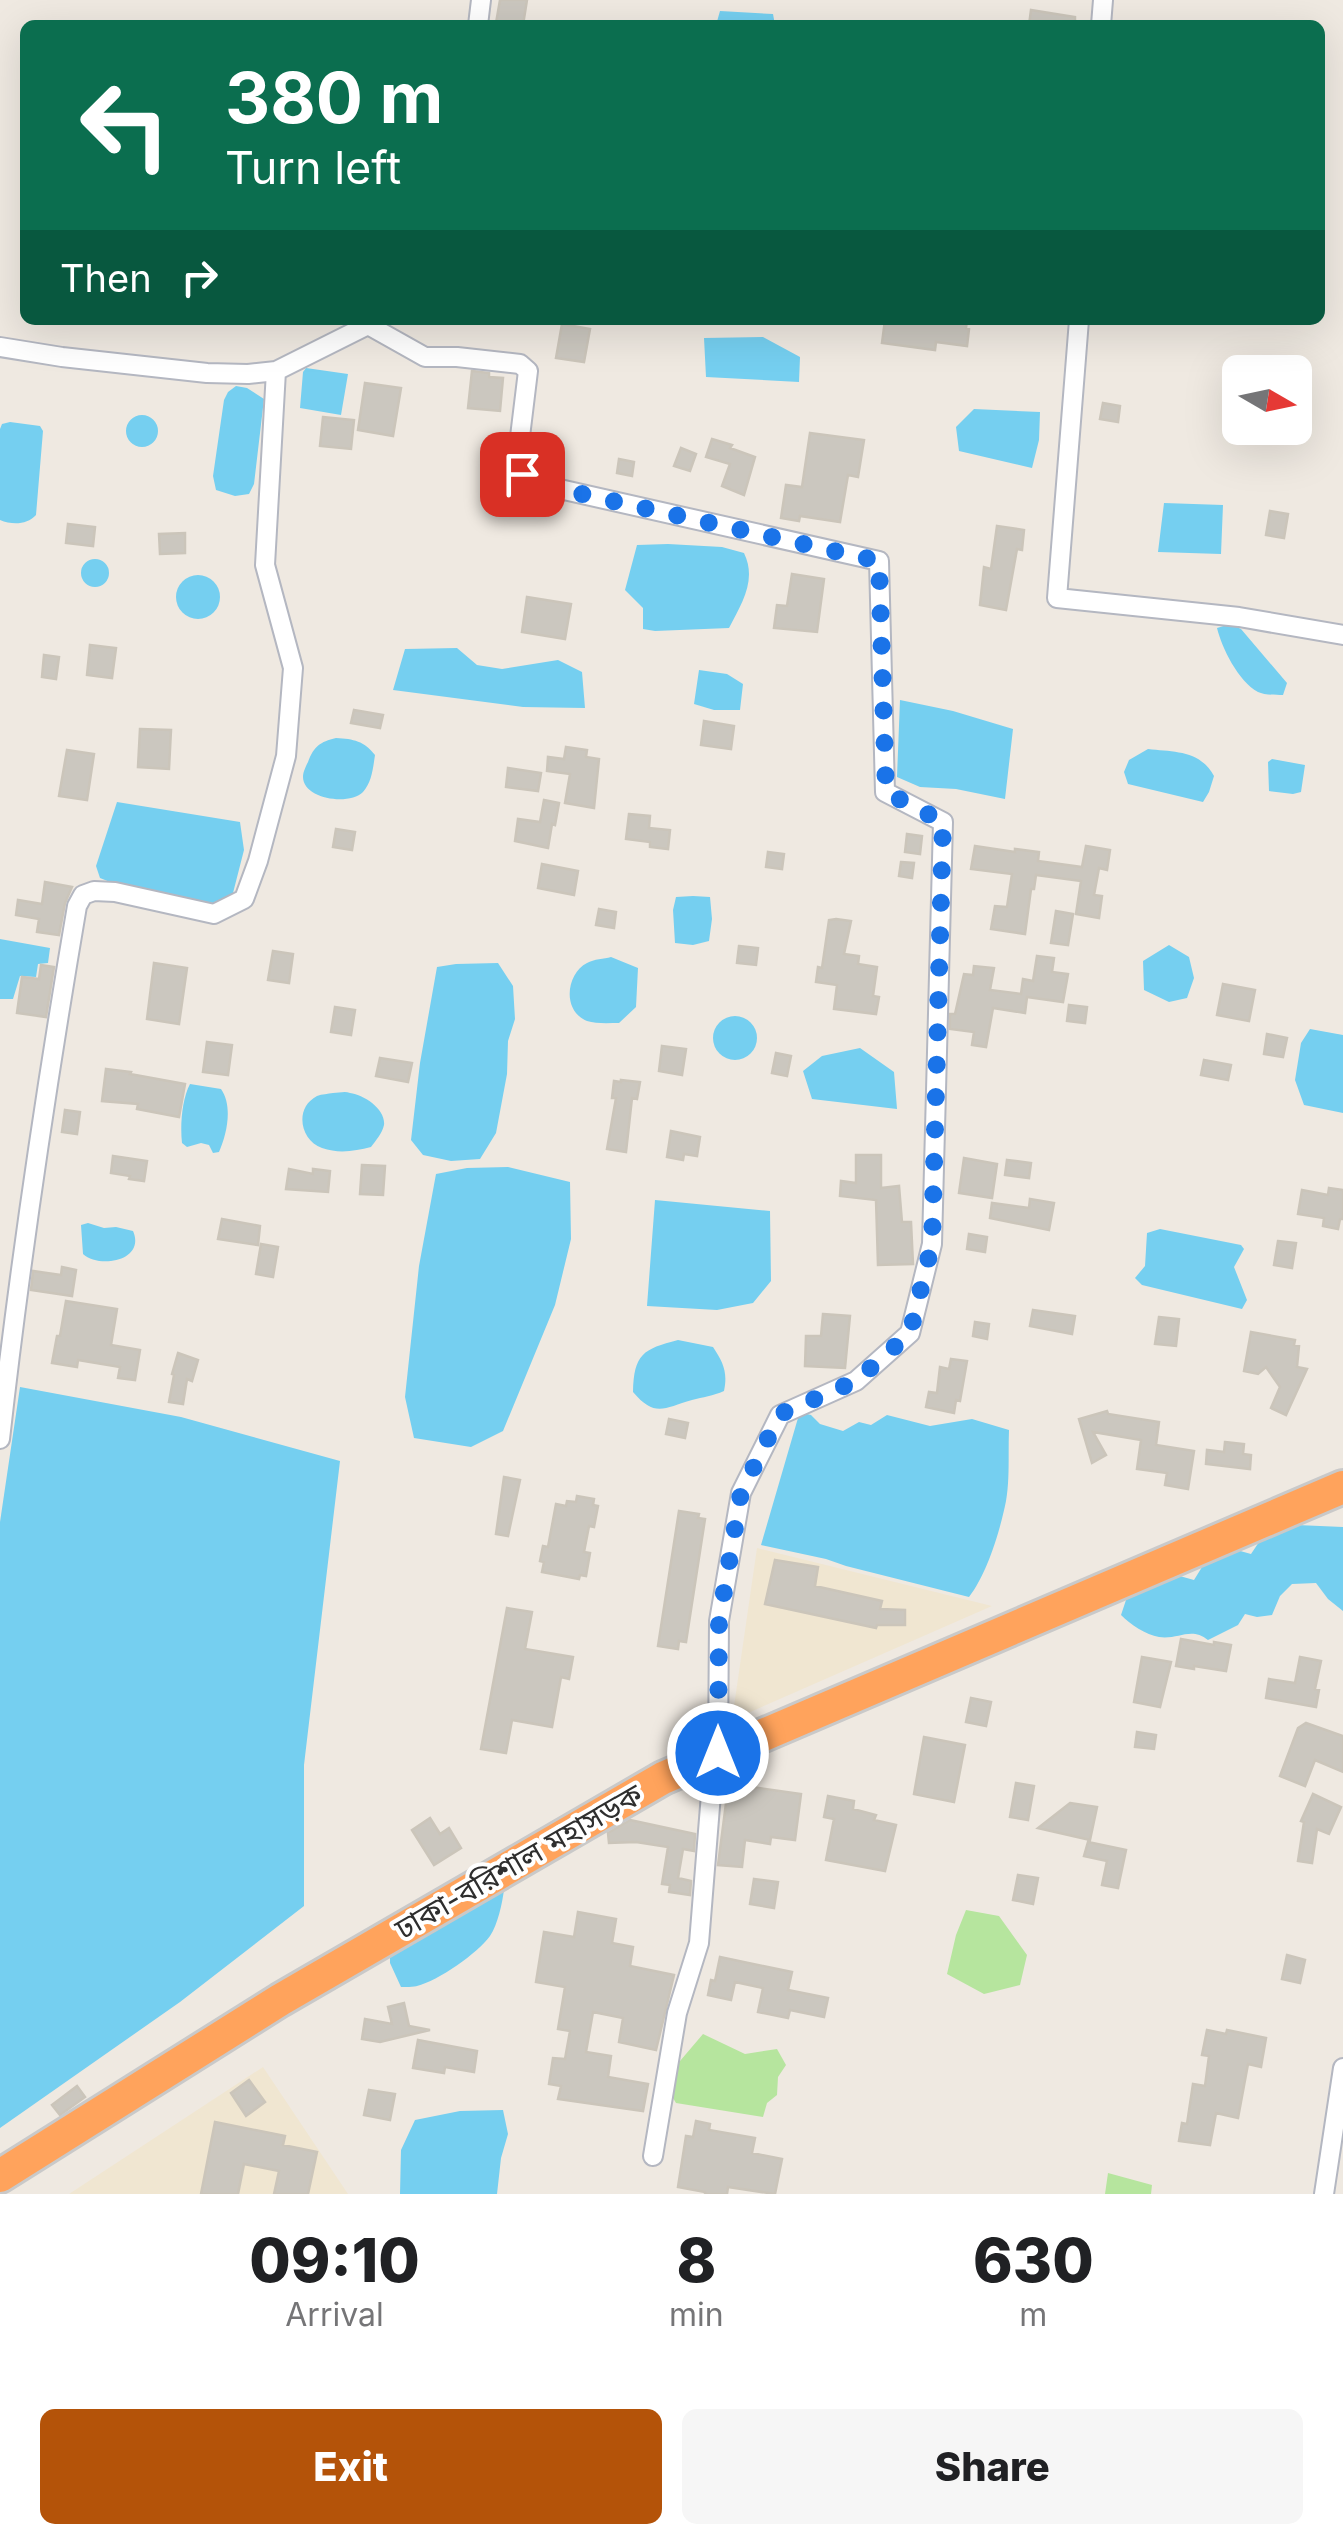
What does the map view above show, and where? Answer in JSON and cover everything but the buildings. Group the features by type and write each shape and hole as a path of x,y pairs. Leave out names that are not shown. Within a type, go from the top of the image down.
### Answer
{"highway":[{"name":"ঢাকা-বরিশাল মহাসড়ক","path":"0,2176 280,2000 646,1787 1343,1487"}],"street":[{"path":"0,347 208,374 276,371 365,325"},
{"path":"372,325 425,358 457,357 520,364 528,371 518,453 522,474 533,483 879,561 886,792 943,822 932,1244 910,1333 856,1381 780,1414 741,1493 719,1621 718,1753 699,1944 676,2013 654,2156"},
{"path":"1078,325 1058,598 1343,634"},
{"path":"0,1439 4,1370 77,906 83,895 115,892 214,914 244,899 286,756 293,668 266,566 276,371"},
{"path":"1324,2194 1343,2068"}],"shaded area":[{"path":"757,1548 992,1606 732,1720","holes":["770,1583 813,1614 765,1604"]},
{"path":"263,2067 348,2194 308,2194 316,2151 283,2145 285,2137 215,2123 201,2194 69,2194"},
{"path":"244,2164 279,2171 274,2194 238,2194"}],"green space":[{"path":"966,1910 999,1916 1027,1955 1020,1985 984,1994 947,1974"},
{"path":"703,2034 745,2054 777,2049 786,2065 778,2077 777,2095 767,2103 763,2117 676,2103 663,2081"},
{"path":"1108,2173 1152,2185 1151,2194 1105,2194"}],"water":[{"path":"720,11 773,14 774,20 717,20"},
{"path":"763,337 800,357 799,382 706,377 704,338"},
{"path":"306,368 348,374 341,415 300,408"},
{"path":"236,386 264,399 254,484 249,494 235,496 216,490 213,476 224,400"},
{"path":"974,409 1040,412 1032,468 959,451 956,427"},
{"path":"142,415 154,419 158,431 154,443 142,447 130,443 126,431 130,419"},
{"path":"10,422 40,426 43,431 36,515 19,523 0,520 0,429"},
{"path":"1164,503 1223,505 1221,554 1158,552"},
{"path":"637,545 722,547 744,553 748,582 729,628 643,629 643,608 625,590"},
{"path":"95,559 105,563 109,573 105,583 95,587 85,583 81,573 85,563"},
{"path":"198,575 214,581 220,597 214,613 198,619 182,613 176,597 182,581"},
{"path":"1230,624 1241,629 1287,683 1283,695 1258,692 1238,672 1217,628"},
{"path":"457,648 477,665 502,669 558,660 582,672 585,708 523,707 393,690 405,649"},
{"path":"699,670 727,674 743,684 740,710 714,710 694,704"},
{"path":"900,700 1013,729 1005,799 956,789 920,787 897,777"},
{"path":"336,738 358,742 375,755 366,788 348,799 318,795 305,785 303,777 315,748"},
{"path":"1148,749 1186,754 1208,767 1214,776 1203,802 1128,784 1124,772 1129,760"},
{"path":"1272,759 1305,765 1301,792 1269,791 1268,762"},
{"path":"117,802 240,822 244,850 233,893 218,904 100,878 96,866"},
{"path":"676,897 710,897 709,941 693,945 675,943"},
{"path":"0,939 50,948 48,963 38,964 36,977 20,976 13,999 0,999"},
{"path":"1169,945 1189,957 1194,978 1187,998 1169,1002 1144,990 1143,961"},
{"path":"611,957 638,968 636,1007 619,1023 587,1021 573,1009 571,983 587,963"},
{"path":"498,963 513,986 515,1019 508,1041 507,1074 496,1133 480,1159 451,1161 423,1155 411,1140 437,967"},
{"path":"735,1016 751,1022 757,1038 751,1054 735,1060 719,1054 713,1038 719,1022"},
{"path":"1310,1029 1343,1035 1343,1113 1304,1105 1295,1080 1301,1043"},
{"path":"860,1048 894,1072 897,1109 812,1099 803,1071 822,1056"},
{"path":"190,1084 221,1089 225,1096 228,1120 219,1152 213,1153 209,1145 201,1143 187,1147 182,1143 182,1112"},
{"path":"356,1094 378,1109 384,1125 371,1147 335,1151 322,1148 309,1138 303,1124 305,1108 317,1096"},
{"path":"508,1167 570,1182 571,1239 555,1305 503,1431 471,1447 414,1438 405,1397 419,1266 436,1174"},
{"path":"655,1200 770,1211 771,1281 753,1303 717,1310 647,1306"},
{"path":"81,1225 133,1231 133,1249 119,1259 90,1259 83,1254"},
{"path":"1160,1229 1241,1245 1244,1249 1234,1267 1247,1300 1242,1309 1142,1285 1135,1278 1145,1266 1147,1233"},
{"path":"678,1340 713,1347 724,1367 724,1391 667,1408 654,1408 633,1392 638,1361 649,1350"},
{"path":"20,1387 181,1417 340,1461 304,1765 304,1906 180,2002 0,2128 0,1522"},
{"path":"803,1413 820,1424 843,1431 859,1422 871,1425 887,1415 930,1426 972,1419 1009,1430 1003,1513 987,1564 969,1597 761,1545 798,1418"},
{"path":"1297,1525 1343,1527 1343,1611 1316,1583 1292,1584 1280,1596 1272,1615 1245,1614 1238,1625 1208,1640 1196,1634 1154,1636 1121,1615 1128,1594 1176,1575 1194,1580 1207,1559 1233,1549 1251,1554 1265,1533"},
{"path":"501,1886 504,1890 499,1914 484,1943 436,1978 401,1987 390,1963 390,1942"},
{"path":"503,2110 508,2134 497,2194 400,2194 401,2150 415,2120 460,2111"}],"route":[{"path":"522,474 533,483 879,561 886,792 943,822 932,1244 910,1333 856,1381 780,1414 741,1493 719,1621 718,1753"}]}
